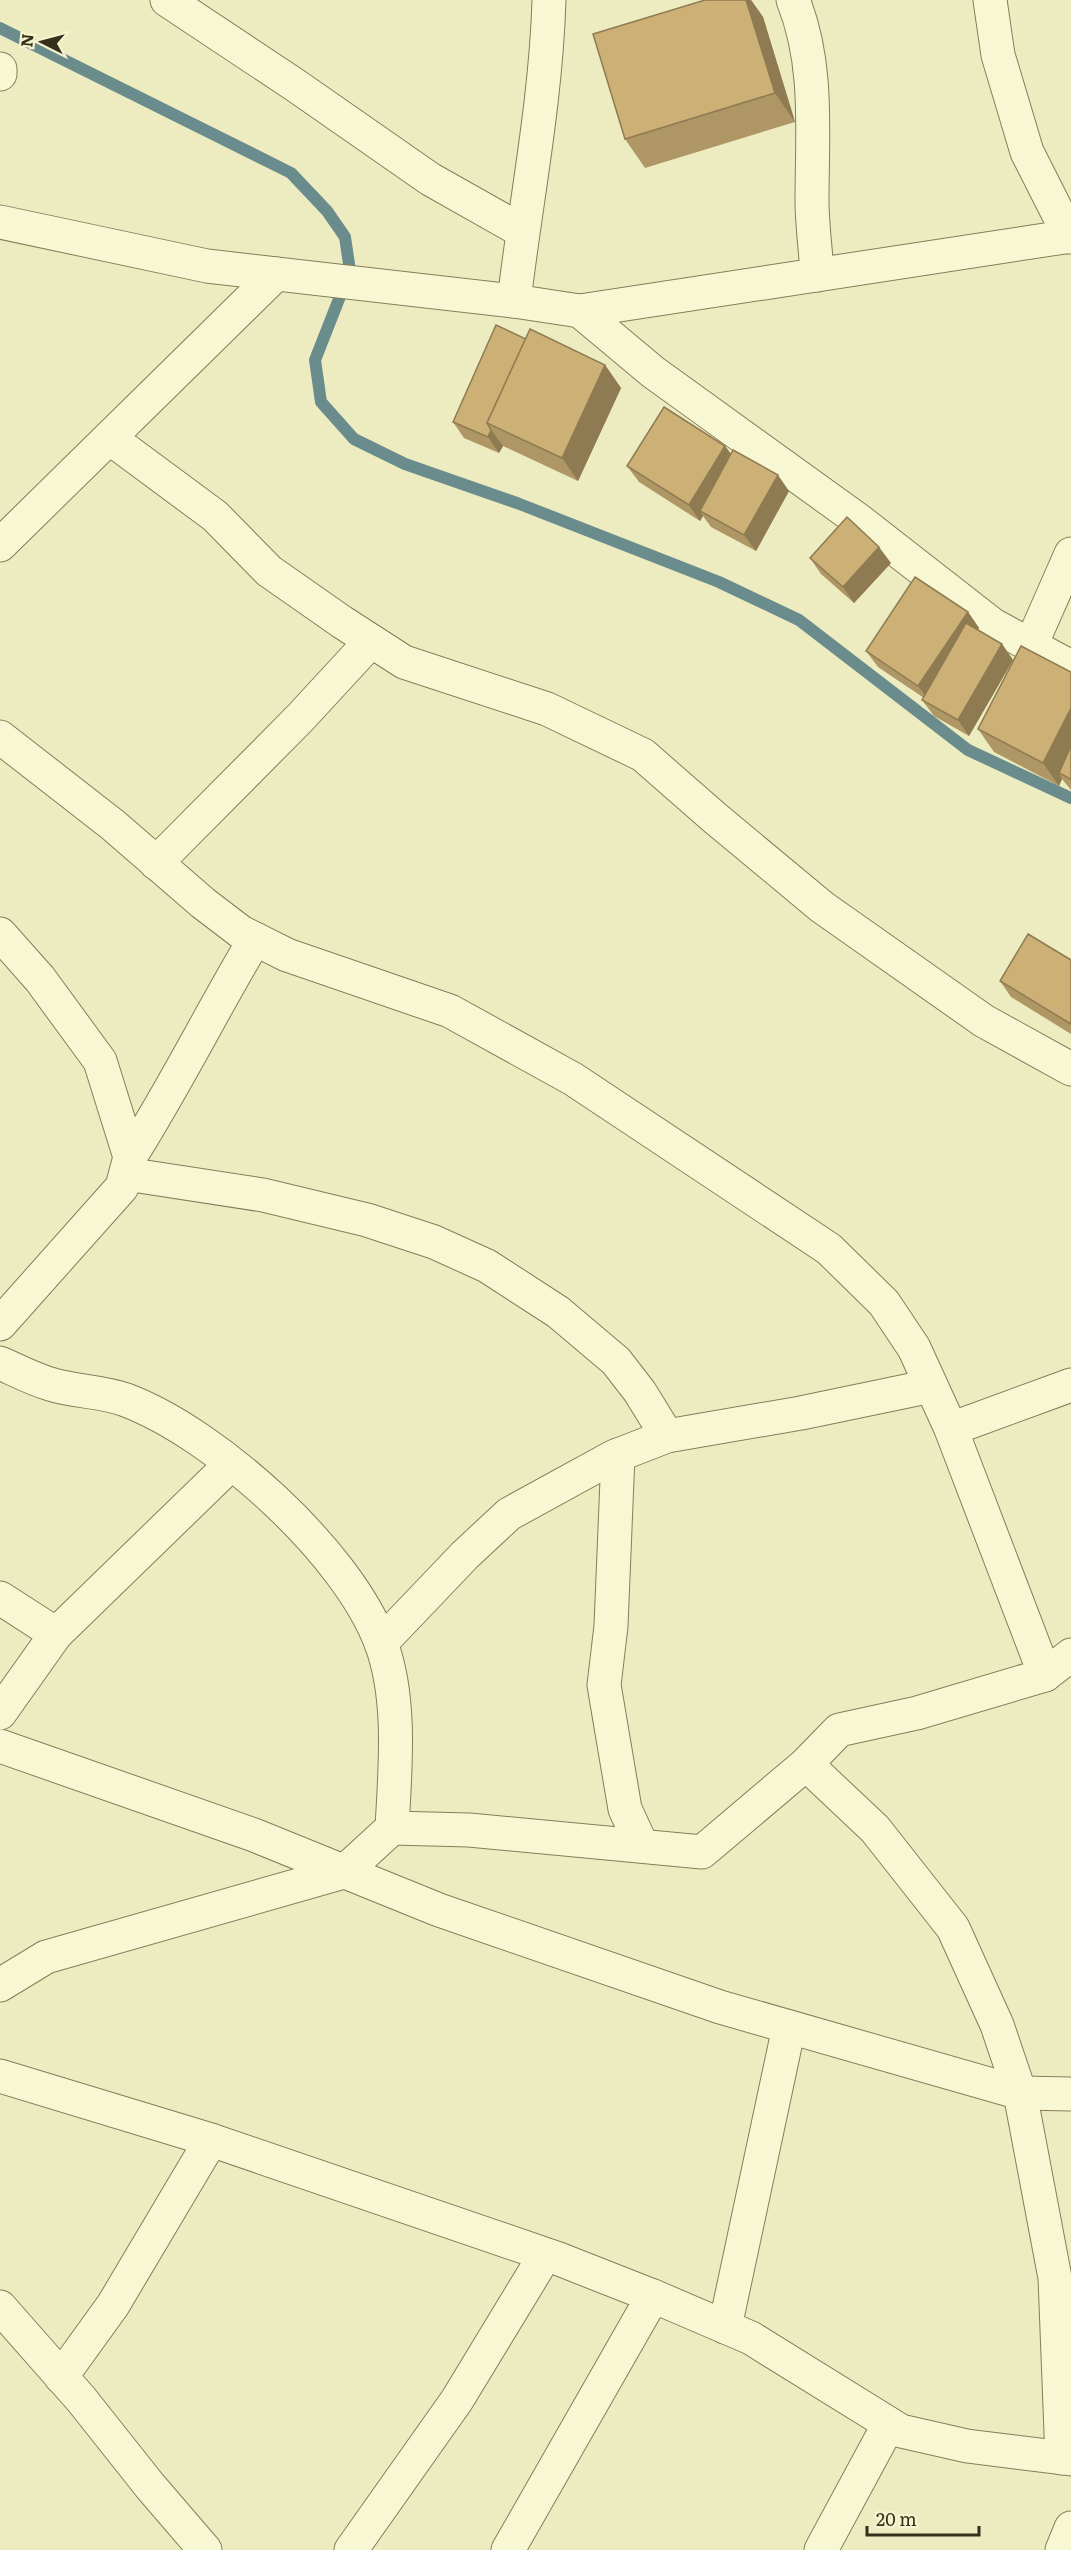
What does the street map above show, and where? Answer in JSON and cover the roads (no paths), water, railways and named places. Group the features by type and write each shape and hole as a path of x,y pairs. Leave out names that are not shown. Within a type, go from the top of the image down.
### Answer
{"street":[{"path":"167,0 295,85 429,179 522,231"},
{"path":"514,301 546,62 549,0"},
{"path":"793,0 804,28 814,98 812,204 817,275"},
{"path":"0,222 207,267 514,301 580,311 1071,236 1027,152 998,56 990,0"},
{"path":"0,69 0,74"},
{"path":"0,545 276,274"},
{"path":"580,311 653,372 861,522 993,625 1071,667"},
{"path":"111,438 215,516 269,571 404,662 547,709 643,755 822,907 984,1021 1071,1069"},
{"path":"1031,645 1071,554"},
{"path":"156,863 299,719 371,641"},
{"path":"3,744 112,825 203,903 241,932 287,955 450,1011 573,1079 829,1248 884,1303 914,1348 951,1429 1058,1681"},
{"path":"0,934 40,979 100,1061 128,1165"},
{"path":"0,1324 122,1187 128,1165 255,939"},
{"path":"128,1165 367,1220 434,1242 488,1266 558,1312 615,1361 640,1392 667,1436"},
{"path":"0,1363 50,1384 125,1400 188,1432 251,1478 318,1545 353,1589 381,1643 393,1690 392,1828"},
{"path":"951,1429 1071,1385"},
{"path":"381,1643 465,1555 509,1514 569,1479 618,1455 667,1436 801,1413 931,1386"},
{"path":"618,1455 611,1626 604,1685 625,1809 642,1846"},
{"path":"0,1713 57,1634 231,1464"},
{"path":"0,1598 57,1634"},
{"path":"1058,1681 1071,1655"},
{"path":"0,1985 46,1957 344,1872 392,1828 469,1830 702,1852 806,1764 839,1730 1058,1681"},
{"path":"0,1746 254,1835 450,1914 720,2007 1020,2093 1071,2094"},
{"path":"0,2076 211,2140 545,2255 653,2296 751,2338 901,2431 967,2446 1066,2459 1055,2278 1020,2093 997,2025 952,1928 875,1829 806,1764"},
{"path":"725,2327 789,2027"},
{"path":"61,2377 113,2305 211,2140"},
{"path":"351,2550 457,2400 545,2255"},
{"path":"508,2550 653,2296"},
{"path":"0,2307 205,2550"},
{"path":"821,2550 888,2424"},
{"path":"1062,2550 1071,2528"}],"waterway":[{"path":"0,28 291,173 327,211 345,237 350,271 315,360 321,402 354,439 405,464 517,503 719,582 799,620 968,750 1071,798"}]}
